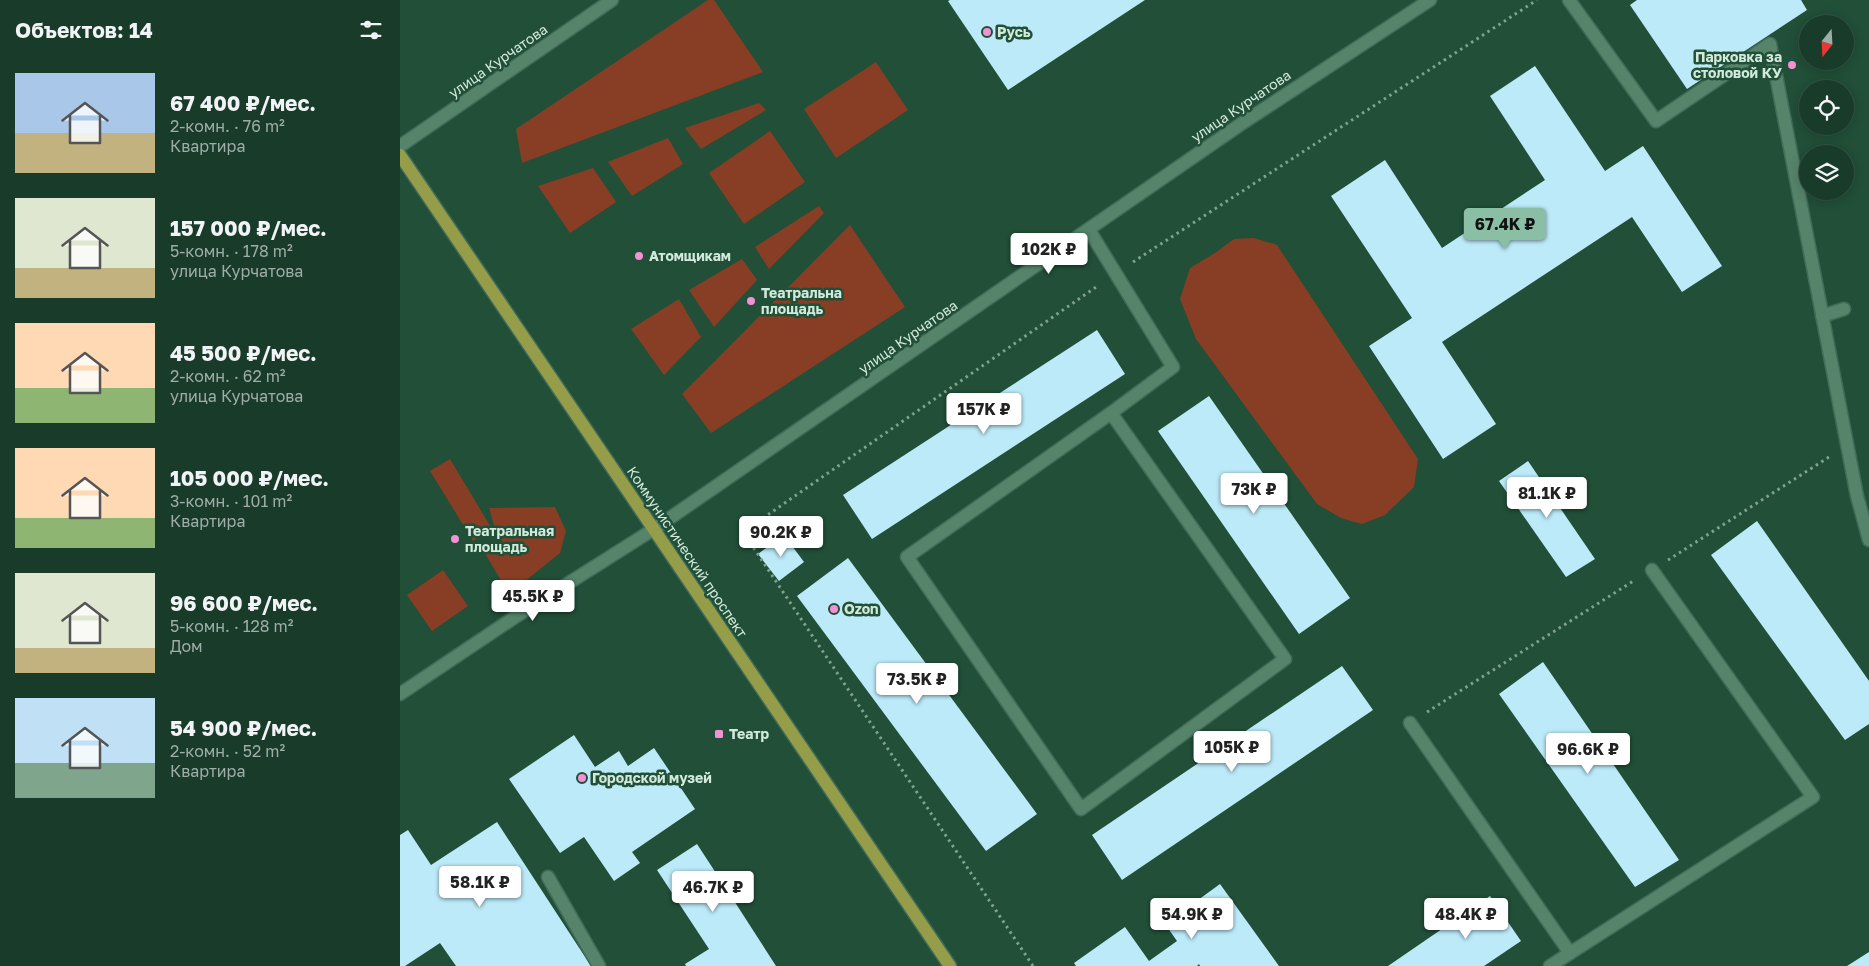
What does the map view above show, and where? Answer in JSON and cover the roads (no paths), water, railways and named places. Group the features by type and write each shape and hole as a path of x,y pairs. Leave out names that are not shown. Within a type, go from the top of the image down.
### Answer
{"main road":[{"name":"Коммунистический проспект","path":"400,155 950,966"}],"street":[{"name":"улица Курчатова","path":"400,146 612,0"},
{"name":"улица Курчатова","path":"400,694 515,617 654,529 1241,124 1430,0"},
{"path":"1569,0 1656,121 1770,44 1847,446 1857,496 1869,540"},
{"path":"1089,230 1173,367 907,557 1081,809 1285,659 1111,413"},
{"path":"1822,316 1844,309"},
{"path":"1550,966 1813,797 1652,570"},
{"path":"1410,723 1570,953"},
{"path":"548,877 599,966"}],"place":[{"name":"Русь","path":"987,32"},
{"name":"Парковка за столовой КУ","path":"1792,65"},
{"name":"Атомщикам","path":"639,256"},
{"name":"Театральна площадь","path":"751,301"},
{"name":"Театральная площадь","path":"455,539"},
{"name":"Ozon","path":"834,609"},
{"name":"Театр","path":"719,734"},
{"name":"Городской музей","path":"582,778"}]}
